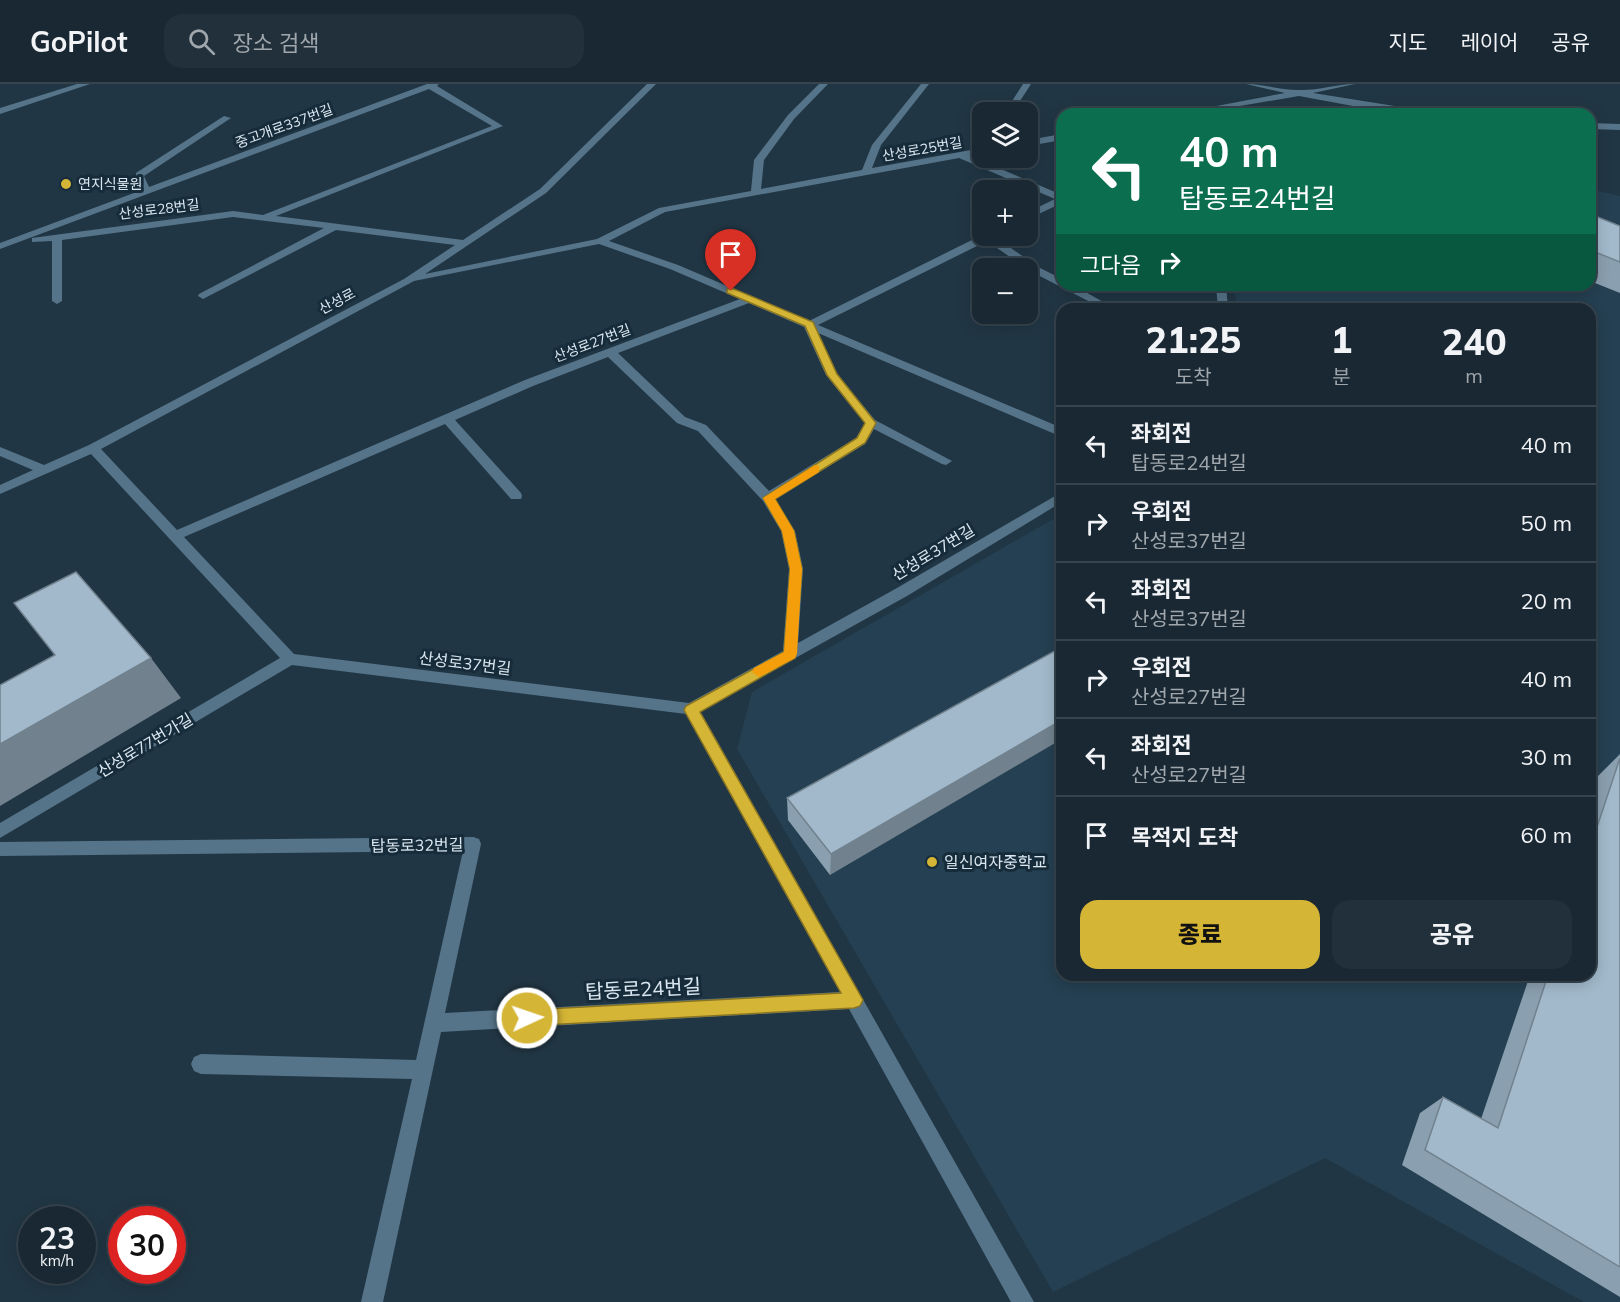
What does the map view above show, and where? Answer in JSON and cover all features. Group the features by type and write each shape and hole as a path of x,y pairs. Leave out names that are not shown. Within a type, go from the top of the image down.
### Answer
{"street":[{"path":"0,111 86,84"},
{"name":"산성로","path":"0,490 93,448 408,281 543,191 652,84"},
{"path":"756,193 759,160 790,117 824,84"},
{"name":"산성로25번길","path":"866,173 877,145 925,84"},
{"path":"1016,102 1027,84"},
{"path":"1250,84 1389,108"},
{"path":"1220,108 1351,84"},
{"name":"중고개로337번길","path":"3,245 432,85 499,126 381,173"},
{"name":"중고개로337번길","path":"148,191 142,185 139,174 227,118"},
{"path":"1596,126 1620,127"},
{"path":"1038,141 1056,138"},
{"name":"산성로25번길","path":"408,281 600,241 662,210 972,153"},
{"path":"960,156 1056,196"},
{"name":"산성로28번길","path":"265,218 381,173"},
{"path":"1038,211 1056,201"},
{"name":"산성로28번길","path":"3,245 233,214 465,243"},
{"path":"203,296 334,227"},
{"path":"57,237 57,301"},
{"path":"600,241 674,267 1056,430"},
{"path":"809,325 972,244"},
{"path":"1002,246 1034,269 1056,280"},
{"path":"1077,291 1100,303"},
{"name":"산성로27번길","path":"447,417 750,299"},
{"path":"809,325 832,375 871,423 946,461"},
{"path":"610,352 681,420 702,428 768,498 788,531 796,569 790,654"},
{"path":"175,536 447,417 516,496"},
{"path":"768,498 861,441 871,423"},
{"path":"93,448 290,659"},
{"path":"0,451 45,470"},
{"name":"산성로37번길","path":"290,659 691,710 902,592 1056,500"},
{"name":"산성로77번가길","path":"0,831 290,659"},
{"path":"691,710 1023,1302"},
{"name":"탑동로32번길","path":"0,849 473,844 372,1302"},
{"name":"탑동로24번길","path":"434,1023 854,1000"},
{"path":"201,1064 423,1070"}],"shaded area":[{"name":"일신여자중학교","path":"1596,190 1620,196 1620,1302 1584,1302 1325,1158 1053,1292 737,749 752,692 1056,517 1056,981 1596,981 1596,303 1236,303 1235,291 1596,291"}],"building":[{"path":"1596,216 1620,226 1620,262 1596,252"},
{"path":"76,572 151,658 0,744 0,685 55,655 14,603"},
{"path":"1056,650 1056,723 831,854 787,798"},
{"path":"1620,758 1620,1267 1425,1150 1443,1097 1498,1128 1546,981 1596,981 1596,830"}],"slow traffic":[{"path":"759,672 790,654 796,569 788,531 768,498 815,469"}],"place":[{"name":"연지식물원","path":"66,184"},
{"name":"일신여자중학교","path":"932,862"}],"route":[{"path":"527,1018 854,1000 691,710 790,654 796,569 788,531 768,498 861,441 871,423 832,375 809,325 731,291"}]}
